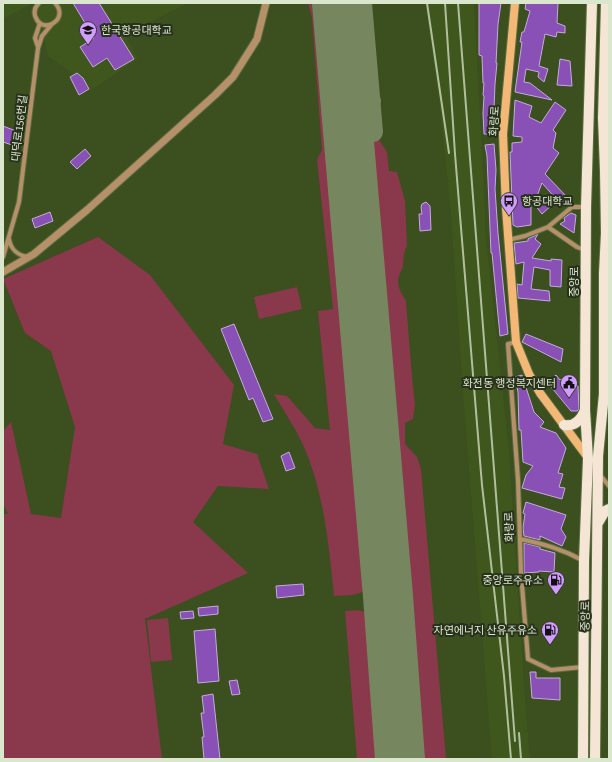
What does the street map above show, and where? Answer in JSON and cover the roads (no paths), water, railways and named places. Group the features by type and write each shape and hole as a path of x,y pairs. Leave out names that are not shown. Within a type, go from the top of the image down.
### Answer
{"main road":[{"name":"화랑로","path":"515,3 503,134 508,240 516,342 540,393 598,473"},
{"name":"중앙로","path":"583,759 584,561 588,459 585,410 586,207 592,3"},
{"name":"중앙로","path":"595,759 598,456 606,394 604,273 607,169 603,118 606,3"},
{"path":"564,425 575,424 580,420 585,410"},
{"path":"598,523 605,511 609,509"}],"street":[{"path":"39,3 35,11 37,19 40,23 48,25 52,24"},
{"path":"38,48 42,36 55,22 59,15 59,8 55,3"},
{"path":"3,272 34,254 88,210 210,100 233,77 257,39 266,3"},
{"path":"38,48 35,38 40,23"},
{"name":"대덕로156번길","path":"3,257 19,202 38,48"},
{"path":"508,240 525,236 548,227 572,207 586,207"},
{"path":"548,227 586,251"},
{"path":"8,238 10,246 14,251 20,256 28,258"},
{"path":"3,244 8,238"},
{"name":"화랑로","path":"516,342 508,344 518,480 521,573 528,659 551,670 584,667"},
{"path":"598,473 609,486"},
{"path":"520,539 566,551 584,561"}],"railway":[{"path":"427,3 449,153"},
{"path":"445,3 455,154 482,485 504,676 511,759"},
{"path":"458,3 515,741"},
{"path":"519,733 521,759"}],"place":[{"name":"한국항공대학교","path":"88,45"},
{"name":"항공대학교","path":"509,216"},
{"name":"화전동 행정복지센터","path":"569,398"},
{"name":"중앙로주유소","path":"556,595"},
{"name":"자연에너지 산유주유소","path":"550,645"}]}
